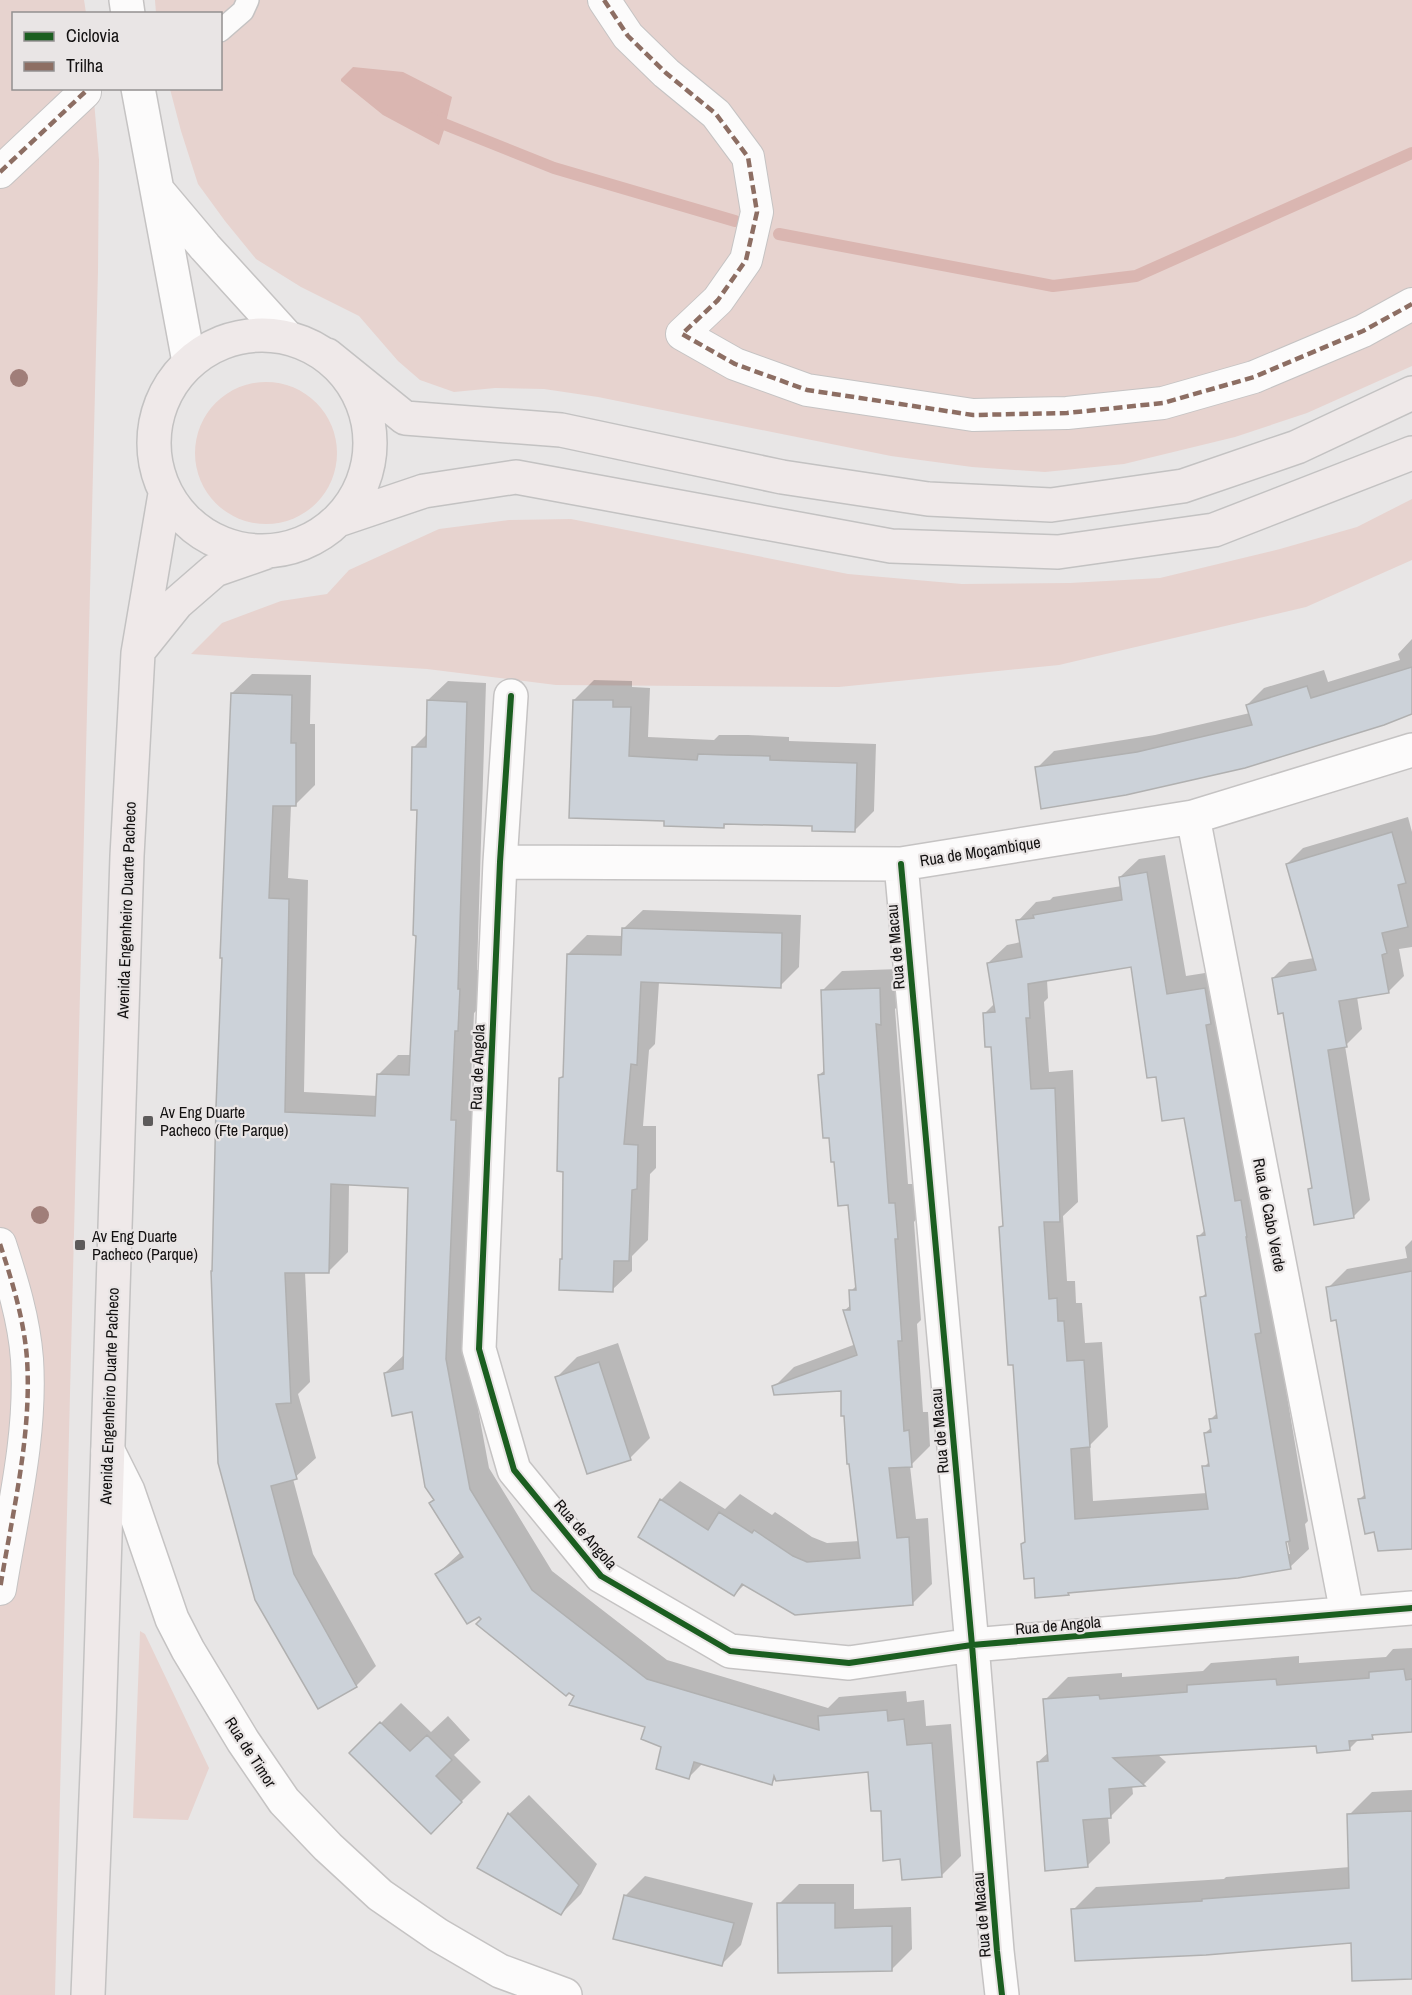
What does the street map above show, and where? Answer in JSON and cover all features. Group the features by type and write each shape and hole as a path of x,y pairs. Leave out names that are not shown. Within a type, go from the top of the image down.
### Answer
{"main road":[{"path":"269,552 238,549 209,538 184,519 165,494 154,460 154,424 166,390 189,362 218,343 252,334 287,337 308,343 327,355 405,418 561,430 782,477 928,499 1052,505 1183,486 1297,447 1412,393"},
{"path":"138,653 177,603 215,570 269,552 296,547 320,536 341,519 362,489 372,453 368,415 353,381 327,355"},
{"path":"341,519 424,491 516,477 891,546 1058,552 1214,530 1412,453"},
{"name":"Avenida Engenheiro Duarte Pacheco","path":"88,1995 126,891 138,653 165,494"}],"street":[{"path":"604,0 628,36 666,73 716,114 748,157 757,212 746,260 718,300 682,334 735,364 807,390 973,415 1067,413 1163,403 1254,377 1363,331 1412,304"},
{"path":"138,90 189,362"},
{"path":"0,171 85,92"},
{"path":"156,188 205,247 287,337"},
{"name":"Rua de Angola","path":"511,696 500,862 478,1349 514,1470 601,1576 730,1651 849,1663 972,1645 1412,1608"},
{"name":"Rua de Moçambique","path":"500,862 901,864 1193,817 1412,750"},
{"name":"Rua de Cabo Verde","path":"1193,817 1347,1613"},
{"name":"Rua de Macau","path":"901,864 1002,1995"},
{"path":"0,1244 14,1287 22,1323 27,1358 28,1407 0,1589"},
{"name":"Rua de Timor","path":"108,1451 128,1491 172,1618 188,1650 243,1741 284,1801 328,1847 380,1895 503,1983 565,1995"}],"lane":[{"path":"222,29 243,11 248,0"}],"shaded area":[{"path":"0,0 84,0 86,12 12,12 12,90 93,90 99,160 55,1995 0,1995"},
{"path":"155,0 1412,0 1412,366 1307,413 1235,437 1124,464 1045,472 972,467 891,456 598,397 544,389 495,388 454,392 420,380 398,361 359,316 301,287 256,259 225,221 198,184 170,90 222,90 222,12 156,12"},
{"path":"353,67 403,72 452,97 446,122 427,111 424,116 445,127 439,145 383,115 341,81"},
{"path":"266,382 293,387 316,403 332,426 337,453 332,480 316,503 293,519 266,524 239,519 216,503 200,480 195,453 200,426 216,403 239,387"},
{"path":"1412,499 1412,560 1306,607 1059,665 839,687 556,685 427,669 191,654 222,623 281,601 327,594 349,570 439,529 509,520 571,519 848,574 962,584 1070,583 1160,578 1280,549 1357,527"},
{"path":"140,1631 145,1634 209,1768 188,1820 133,1818"}],"building":[{"path":"1412,667 1412,714 1384,725 1245,768 1126,795 1041,809 1035,767 1137,752 1252,725 1246,705 1307,686 1311,698"},
{"path":"231,693 292,695 291,743 296,743 296,806 273,806 269,898 289,899 285,1112 375,1116 377,1074 409,1075 416,936 413,935 417,810 411,810 412,747 426,747 427,700 467,702 458,989 460,989 458,1031 455,1031 451,1120 456,1120 446,1359 470,1489 532,1590 647,1679 819,1730 818,1716 887,1710 888,1721 904,1719 907,1745 932,1743 942,1877 902,1880 900,1859 883,1861 881,1811 871,1811 868,1772 776,1781 774,1776 772,1785 694,1762 689,1779 656,1769 661,1747 641,1739 645,1727 569,1705 574,1696 569,1693 566,1696 476,1624 481,1619 479,1617 467,1624 435,1574 463,1557 429,1503 434,1500 425,1487 412,1412 392,1416 384,1373 403,1369 408,1188 331,1184 329,1273 285,1273 291,1403 276,1404 297,1479 271,1486 294,1574 357,1687 318,1709 255,1600 218,1463 211,1271 222,958 220,958"},
{"path":"573,700 613,700 613,707 631,707 629,756 697,760 698,754 770,756 770,760 857,763 855,832 812,831 812,826 724,824 724,828 664,826 664,821 569,818"},
{"path":"1392,832 1406,883 1398,885 1408,927 1382,933 1387,953 1382,955 1389,993 1339,1001 1347,1047 1328,1050 1354,1218 1314,1225 1308,1189 1312,1188 1283,1013 1278,1014 1272,978 1316,970 1286,864"},
{"path":"1147,872 1167,994 1205,988 1211,1024 1206,1025 1235,1201 1241,1200 1247,1237 1261,1333 1255,1334 1290,1541 1286,1542 1291,1569 1238,1578 1035,1598 1034,1578 1024,1579 1021,1544 1025,1542 1013,1365 1008,1365 999,1227 1003,1226 991,1047 985,1047 983,1013 995,1012 987,963 1022,957 1016,920 1122,900 1119,877","holes":["1131,967 1147,1078 1156,1077 1162,1121 1184,1118 1205,1235 1197,1236 1206,1296 1200,1297 1217,1418 1209,1419 1211,1432 1204,1433 1209,1466 1202,1466 1208,1509 1075,1519 1071,1449 1090,1447 1084,1360 1067,1361 1064,1321 1058,1321 1057,1298 1049,1299 1044,1222 1060,1222 1055,1088 1031,1089 1026,1018 1030,1018 1028,984"]},
{"path":"622,928 782,933 781,988 641,982 637,1065 631,1064 624,1144 638,1145 637,1189 632,1190 629,1261 614,1261 613,1292 559,1290 560,1259 562,1259 563,1172 557,1171 559,1078 563,1077 567,954 621,955"},
{"path":"880,988 881,1025 876,1024 889,1203 895,1203 898,1239 895,1239 902,1341 898,1341 904,1431 909,1430 912,1467 889,1468 897,1538 909,1537 913,1605 795,1615 742,1584 734,1596 638,1537 660,1499 708,1530 719,1512 752,1533 754,1530 793,1556 807,1562 860,1558 849,1464 847,1464 844,1416 841,1416 841,1391 774,1395 772,1386 857,1355 843,1310 850,1310 849,1290 856,1290 848,1205 838,1206 834,1162 831,1162 829,1138 823,1138 818,1075 824,1074 821,990"},
{"path":"1412,1271 1412,1549 1378,1551 1374,1532 1365,1534 1358,1499 1365,1498 1336,1320 1331,1321 1326,1287"},
{"path":"599,1362 631,1460 587,1474 555,1377"},
{"path":"1404,1669 1406,1680 1412,1679 1412,1732 1372,1735 1373,1739 1349,1741 1350,1750 1317,1753 1316,1746 1113,1758 1145,1786 1109,1789 1111,1818 1083,1820 1088,1867 1045,1871 1037,1762 1048,1761 1043,1699 1099,1695 1100,1699 1187,1692 1187,1685 1276,1679 1277,1685 1369,1678 1369,1672"},
{"path":"380,1722 410,1751 427,1735 452,1760 436,1776 462,1802 431,1834 349,1753"},
{"path":"1412,1811 1412,1979 1352,1981 1351,1943 1206,1955 1075,1961 1071,1909 1202,1901 1202,1899 1349,1888 1347,1814"},
{"path":"508,1813 579,1885 561,1915 477,1868"},
{"path":"624,1895 734,1923 722,1966 613,1939"},
{"path":"777,1903 835,1903 835,1928 892,1926 892,1971 778,1973"}],"waterway":[{"path":"424,116 554,168 735,221"},
{"path":"779,234 1053,286 1136,276 1412,153"}],"marked path":[{"path":"604,0 628,36 666,73 716,114 748,157 757,212 746,260 718,300 682,334 735,364 807,390 973,415 1067,413 1163,403 1254,377 1363,331 1412,304"},
{"path":"0,172 85,92"},
{"path":"0,1244 23,1329 28,1388 20,1475 0,1589"}],"cycle path":[{"path":"511,696 500,862 479,1349 514,1470 601,1576 730,1651 849,1663 972,1645 1412,1608"},
{"path":"901,864 1002,1995"}],"place":[{"name":"Av Eng Duarte Pacheco (Fte Parque)","path":"148,1121"},
{"name":"Av Eng Duarte Pacheco (Parque)","path":"80,1245"}]}
